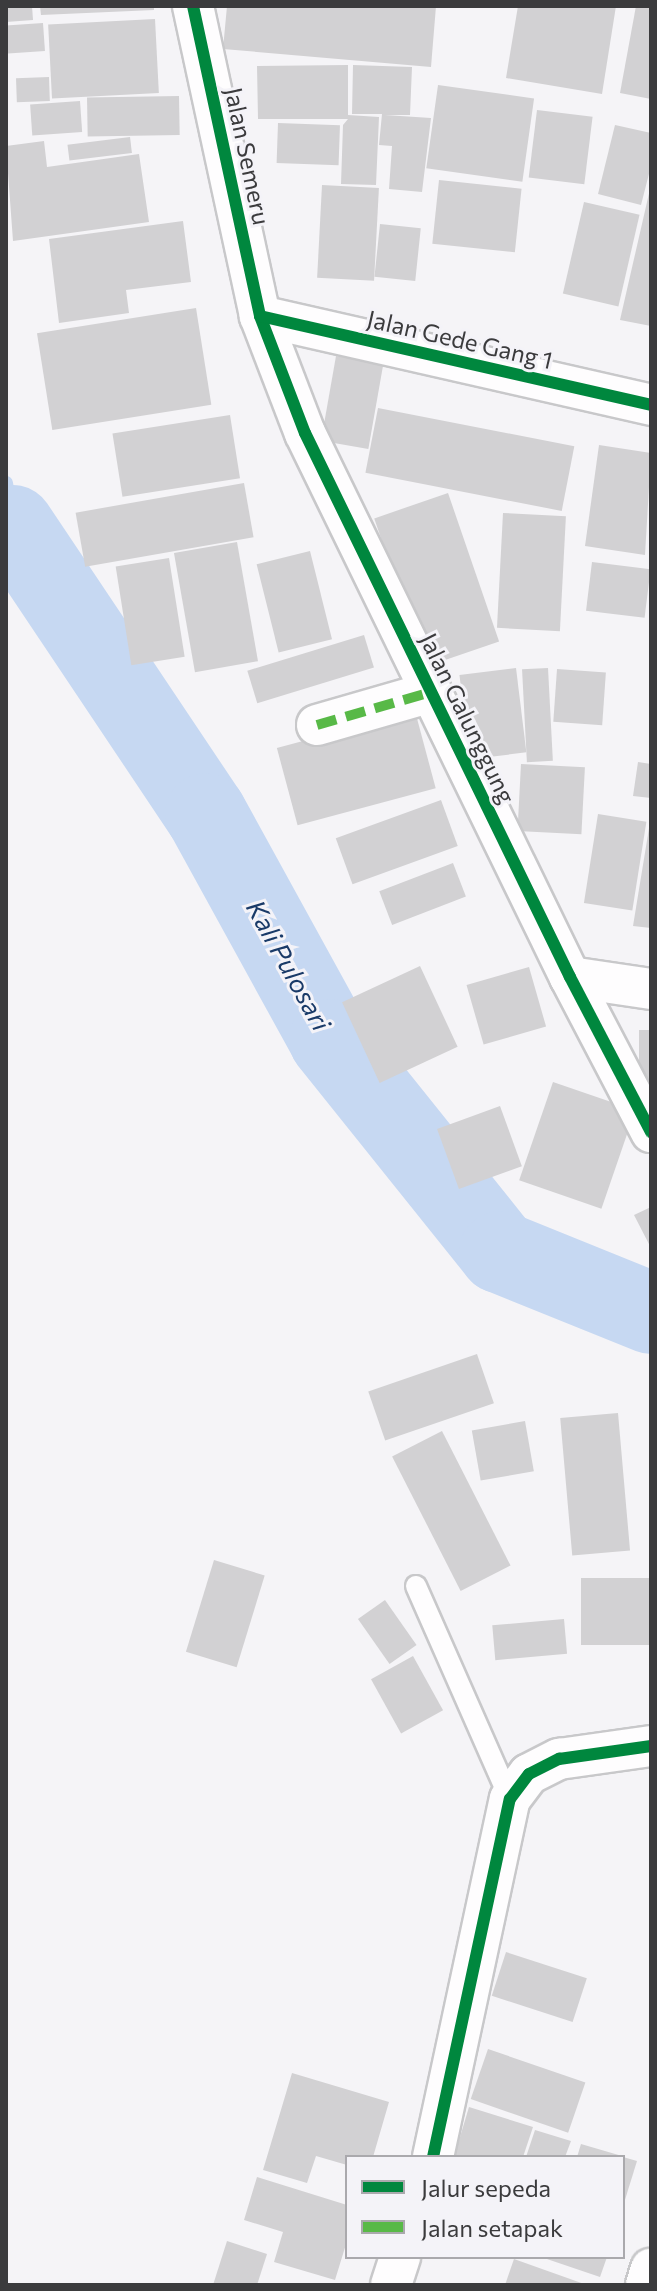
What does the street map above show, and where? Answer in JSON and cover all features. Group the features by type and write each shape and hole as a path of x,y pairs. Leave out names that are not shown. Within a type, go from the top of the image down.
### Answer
{"street":[{"name":"Jalan Semeru","path":"193,6 260,316"},
{"name":"Jalan Gede Gang 1","path":"260,316 651,405"},
{"name":"Jalan Galunggung","path":"260,316 305,433 570,977 651,1132"},
{"path":"317,725 431,692"},
{"path":"570,977 651,989"},
{"path":"434,2155 533,1777 649,1746"},
{"path":"391,2285 399,2259"},
{"path":"646,2285 651,2269"}],"lane":[{"path":"416,1586 533,1777"}],"building":[{"path":"6,6 32,6 33,20 6,22"},
{"path":"40,6 154,6 154,10 41,15"},
{"path":"227,6 436,6 431,67 223,49"},
{"path":"518,6 616,6 602,94 506,78"},
{"path":"636,6 651,6 651,99 620,93"},
{"path":"155,19 159,93 52,98 48,25"},
{"path":"43,23 45,51 8,54 6,26"},
{"path":"348,65 348,115 379,117 376,185 341,184 343,125 348,119 258,119 257,66"},
{"path":"353,65 412,67 410,115 385,115 431,118 422,192 389,189 392,146 379,145 382,114 352,114"},
{"path":"49,77 50,101 17,102 16,78"},
{"path":"438,85 534,98 522,182 426,168"},
{"path":"179,96 180,135 88,137 87,98"},
{"path":"80,101 82,132 32,135 30,104"},
{"path":"537,110 593,117 584,184 529,177"},
{"path":"278,123 340,125 339,165 277,163"},
{"path":"615,125 651,133 651,166 641,205 598,194"},
{"path":"130,137 132,153 69,161 67,145"},
{"path":"44,141 47,167 139,154 149,222 13,241 6,146"},
{"path":"439,180 522,189 515,252 432,244"},
{"path":"322,185 379,188 374,281 317,278"},
{"path":"651,189 651,326 620,320"},
{"path":"584,202 640,215 618,306 563,294"},
{"path":"183,221 191,282 126,290 129,313 59,323 49,239"},
{"path":"380,224 421,228 415,281 374,277"},
{"path":"196,308 211,405 52,430 37,333"},
{"path":"336,356 383,364 368,449 321,441"},
{"path":"378,408 574,446 562,511 365,473"},
{"path":"230,415 240,478 122,497 112,434"},
{"path":"599,445 651,453 645,555 585,546"},
{"path":"244,483 254,537 85,567 76,513"},
{"path":"448,493 499,641 425,667 374,518"},
{"path":"503,513 566,516 560,631 497,628"},
{"path":"237,542 258,661 195,672 174,553"},
{"path":"310,551 332,639 279,653 257,564"},
{"path":"169,558 185,657 131,665 116,566"},
{"path":"592,562 651,569 645,618 586,611"},
{"path":"364,635 374,668 257,703 247,671"},
{"path":"516,668 526,752 470,759 459,675"},
{"path":"548,668 553,761 527,762 522,669"},
{"path":"557,669 606,672 602,725 553,722"},
{"path":"415,711 436,788 298,825 277,748"},
{"path":"638,762 651,764 651,798 633,796"},
{"path":"521,764 585,767 581,834 517,831"},
{"path":"441,800 458,846 353,884 336,838"},
{"path":"598,814 646,822 632,911 584,903"},
{"path":"651,816 651,928 633,926"},
{"path":"453,863 466,897 392,925 379,891"},
{"path":"420,966 458,1047 380,1083 342,1002"},
{"path":"529,967 546,1027 484,1045 467,985"},
{"path":"639,1030 651,1030 651,1100 639,1100"},
{"path":"553,1082 635,1110 601,1209 519,1180"},
{"path":"500,1106 522,1166 459,1189 437,1129"},
{"path":"651,1207 651,1248 634,1215"},
{"path":"477,1354 494,1403 385,1441 368,1391"},
{"path":"618,1413 630,1550 572,1556 560,1418"},
{"path":"525,1421 534,1471 481,1481 472,1430"},
{"path":"442,1431 511,1566 461,1591 392,1456"},
{"path":"214,1560 265,1575 237,1667 186,1652"},
{"path":"581,1578 651,1578 651,1645 581,1645"},
{"path":"385,1600 417,1645 390,1664 358,1619"},
{"path":"564,1619 567,1654 495,1660 492,1625"},
{"path":"413,1656 443,1710 401,1733 371,1679"},
{"path":"506,1952 587,1978 573,2022 492,1996"},
{"path":"488,2049 585,2083 568,2133 471,2099"},
{"path":"292,2073 389,2102 374,2155 345,2155 345,2164 316,2156 307,2183 263,2170"},
{"path":"469,2107 533,2127 524,2155 455,2155"},
{"path":"535,2130 571,2141 566,2155 527,2155"},
{"path":"581,2144 619,2155 578,2155"},
{"path":"625,2158 637,2161 625,2200"},
{"path":"257,2177 345,2204 345,2248 335,2280 274,2262 283,2232 244,2220"},
{"path":"227,2241 267,2254 257,2285 213,2285"},
{"path":"514,2259 587,2285 505,2285"},
{"path":"547,2259 606,2259 600,2277"}],"waterway":[{"path":"6,483 13,526"},
{"name":"Kali Pulosari","path":"13,526 206,814 330,1040 500,1252 651,1313"}],"marked path":[{"path":"317,725 431,692"}],"cycle path":[{"path":"193,6 260,316 305,433 570,977 651,1132"},
{"path":"260,316 651,405"},
{"path":"433,2155 510,1799 529,1774 559,1759 651,1746"}]}
